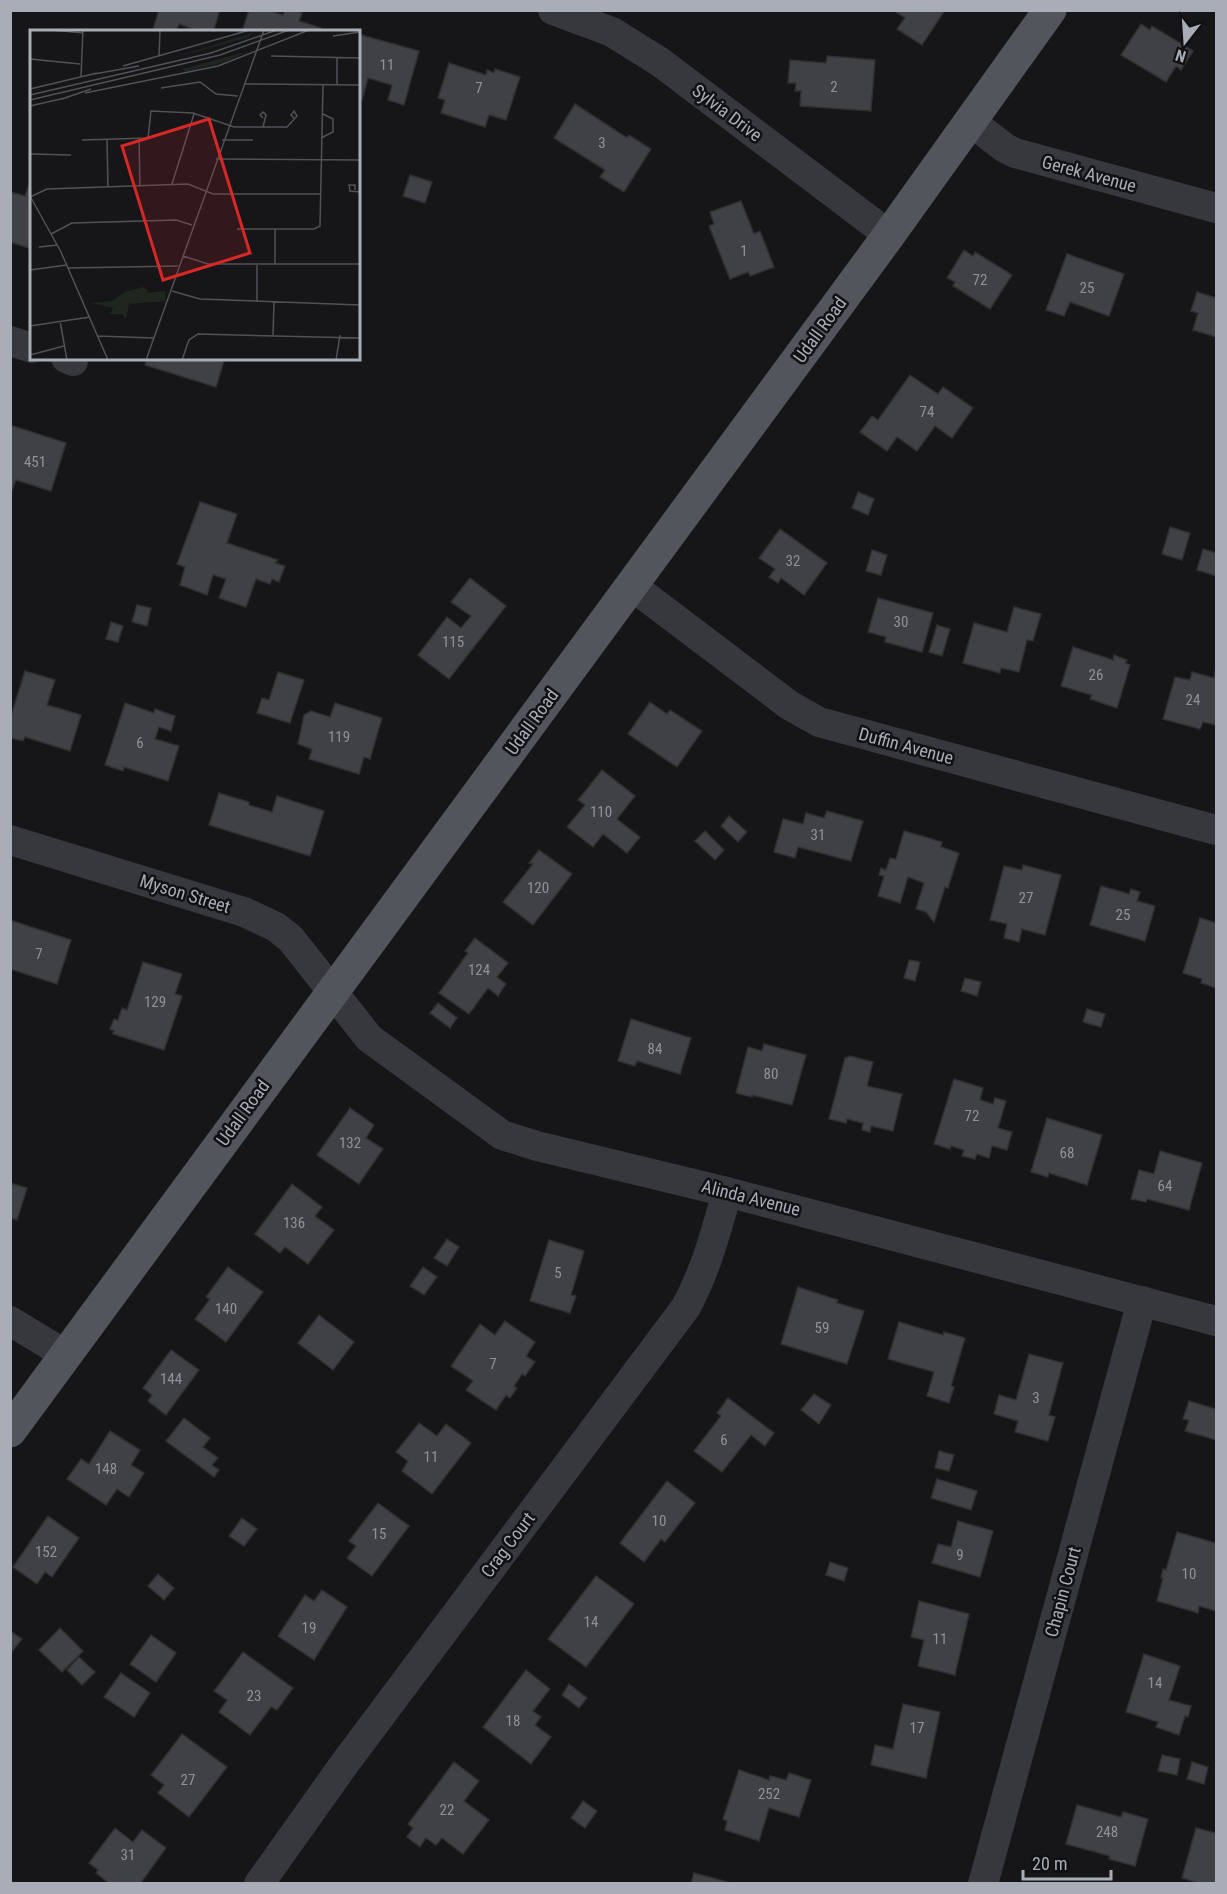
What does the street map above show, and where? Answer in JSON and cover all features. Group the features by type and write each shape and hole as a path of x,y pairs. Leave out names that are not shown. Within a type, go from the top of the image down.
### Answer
{"main road":[{"name":"Udall Road","path":"10,1431 889,235 1050,10"}],"street":[{"name":"Sylvia Drive","path":"553,10 612,32 651,56 889,235"},
{"name":"Gerek Avenue","path":"970,121 1015,153 1216,208"},
{"path":"10,341 30,347"},
{"name":"Duffin Avenue","path":"632,586 789,705 819,722 1216,830"},
{"name":"Myson Street","path":"10,840 260,919 276,927 291,939 333,991"},
{"name":"Alinda Avenue","path":"333,991 369,1038 502,1135 537,1146 728,1192 1216,1321"},
{"name":"Crag Court","path":"259,1884 345,1763 686,1307 710,1255 728,1192"},
{"name":"Chapin Court","path":"983,1884 1142,1301"},
{"path":"10,1321 66,1355"}],"building":[{"path":"159,10 220,10 214,30 196,30 179,24 177,30 153,29"},
{"path":"249,10 268,10 283,15 285,10 295,10 302,13 299,21 321,28 320,30 243,30"},
{"path":"893,10 945,10 922,45 897,29 905,18"},
{"path":"1141,24 1150,30 1152,26 1193,51 1181,70 1176,66 1166,82 1121,55"},
{"path":"360,35 419,51 404,105 388,100 392,85 368,78 362,100 360,100"},
{"path":"827,56 875,60 871,111 800,106 801,91 795,91 796,83 788,83 790,60 826,63"},
{"path":"449,63 486,75 487,70 494,73 495,69 520,77 506,120 489,115 485,127 441,113 445,100 438,98"},
{"path":"575,104 627,138 629,135 651,149 624,192 600,177 605,170 554,138"},
{"path":"410,175 432,182 425,203 403,196"},
{"path":"30,185 29,248 10,242 10,192 25,196"},
{"path":"741,201 754,234 760,231 774,267 750,276 748,272 730,279 709,226 714,224 710,212"},
{"path":"964,250 973,256 975,252 1012,275 990,309 953,286 955,282 947,278"},
{"path":"1067,254 1124,274 1109,316 1070,302 1064,316 1046,310"},
{"path":"1197,292 1216,298 1216,337 1193,330 1198,313 1191,311"},
{"path":"146,360 224,360 216,387 145,365"},
{"path":"910,375 938,394 943,387 973,408 952,438 935,426 917,451 897,437 887,451 860,432 872,416 878,420"},
{"path":"10,425 66,443 51,491 16,480 10,496"},
{"path":"858,492 874,499 868,515 852,508"},
{"path":"200,502 237,514 227,543 278,560 275,563 285,566 279,582 272,579 270,584 256,579 246,607 219,598 226,579 213,575 207,595 180,585 185,567 177,564"},
{"path":"1170,527 1190,533 1182,560 1162,554"},
{"path":"780,529 827,563 804,595 781,578 778,583 769,577 775,569 759,558"},
{"path":"1203,549 1216,553 1216,576 1197,570"},
{"path":"872,550 887,555 881,575 866,571"},
{"path":"470,578 506,606 449,679 418,655 447,617 461,628 471,616 451,602"},
{"path":"878,598 933,613 922,652 885,642 886,637 868,632"},
{"path":"137,605 151,608 147,626 132,622"},
{"path":"1014,607 1041,614 1033,641 1027,640 1019,672 1001,668 1000,673 963,663 974,623 1007,632"},
{"path":"111,622 123,626 118,642 106,639"},
{"path":"937,625 950,629 942,656 929,652"},
{"path":"1073,647 1113,660 1114,655 1127,660 1125,663 1130,665 1117,708 1090,699 1092,695 1061,686"},
{"path":"1216,668 1216,725 1203,722 1200,729 1163,719 1175,677 1190,680 1192,672 1214,678"},
{"path":"25,671 55,680 47,705 81,715 70,751 25,737 23,741 10,738 10,719"},
{"path":"278,672 304,680 290,723 257,713 262,698 269,700"},
{"path":"650,702 667,714 670,710 702,731 677,767 628,734"},
{"path":"125,703 154,713 155,709 175,716 171,731 159,727 155,739 179,746 168,781 124,767 123,771 105,765"},
{"path":"335,703 382,718 370,759 364,757 359,774 309,759 312,749 298,744 304,715 311,711 330,717"},
{"path":"602,770 635,796 617,819 640,837 627,853 603,834 593,847 567,827 585,805 578,800"},
{"path":"219,793 272,812 277,796 324,811 310,856 209,825"},
{"path":"827,811 863,821 851,861 798,847 795,858 774,852 783,819 803,824 806,813 824,818"},
{"path":"729,816 747,832 738,842 721,826"},
{"path":"705,831 724,850 715,860 695,841"},
{"path":"904,831 942,842 941,847 959,853 934,922 926,912 916,909 924,883 908,877 900,903 878,896 884,876 879,875 881,868 886,870 890,858 896,859"},
{"path":"539,850 572,874 533,925 503,902 533,864 529,863"},
{"path":"1023,865 1061,875 1045,935 1022,929 1019,942 1004,938 1007,924 990,920 1004,866 1022,870"},
{"path":"1101,886 1129,894 1131,889 1140,892 1137,901 1155,906 1145,941 1090,925"},
{"path":"1200,918 1216,923 1216,988 1201,983 1202,979 1183,973"},
{"path":"10,920 71,940 57,984 10,969"},
{"path":"475,938 508,963 497,977 506,984 498,996 488,988 469,1014 439,993 468,953 465,951"},
{"path":"909,960 920,962 915,981 904,978"},
{"path":"143,962 182,974 175,994 182,996 164,1050 113,1034 114,1031 110,1029 114,1019 118,1020 122,1008 127,1010"},
{"path":"965,978 981,982 977,996 961,991"},
{"path":"438,1003 457,1018 450,1028 430,1013"},
{"path":"1087,1009 1105,1014 1101,1027 1083,1022"},
{"path":"631,1019 691,1038 680,1074 637,1061 635,1066 618,1061"},
{"path":"764,1044 806,1055 792,1105 736,1093 748,1047 762,1051"},
{"path":"850,1056 873,1062 867,1086 902,1094 893,1131 871,1126 870,1132 862,1130 863,1123 847,1119 846,1123 829,1119 845,1058"},
{"path":"954,1079 983,1088 980,1100 993,1104 995,1098 1006,1101 998,1128 1012,1132 1007,1150 992,1146 989,1158 977,1154 975,1159 962,1156 964,1150 934,1144"},
{"path":"350,1108 374,1125 366,1138 383,1149 359,1184 317,1155"},
{"path":"1047,1118 1102,1135 1087,1185 1049,1173 1048,1177 1031,1172"},
{"path":"1160,1151 1202,1163 1189,1210 1147,1199 1146,1202 1131,1199 1139,1170 1154,1174"},
{"path":"10,1183 27,1188 17,1220 10,1218"},
{"path":"292,1184 322,1207 315,1216 334,1230 308,1264 285,1247 280,1253 255,1234"},
{"path":"447,1239 459,1247 447,1266 434,1258"},
{"path":"549,1240 584,1251 571,1295 576,1296 570,1313 530,1301"},
{"path":"228,1267 263,1292 226,1342 195,1319 210,1299 206,1297"},
{"path":"423,1267 437,1277 424,1295 410,1286"},
{"path":"798,1287 864,1311 847,1364 781,1344"},
{"path":"319,1315 354,1342 333,1370 298,1343"},
{"path":"505,1321 535,1342 526,1356 535,1362 525,1376 522,1374 510,1398 506,1395 496,1410 466,1390 473,1381 451,1366 480,1324 495,1335"},
{"path":"899,1322 943,1335 944,1332 965,1338 951,1386 954,1387 949,1403 927,1396 934,1372 888,1359"},
{"path":"171,1350 199,1370 166,1415 148,1401 152,1395 143,1388"},
{"path":"1029,1354 1063,1363 1049,1415 1055,1417 1048,1441 1015,1432 1018,1421 994,1414 999,1395 1016,1400"},
{"path":"814,1394 831,1405 819,1424 801,1410"},
{"path":"728,1398 774,1433 765,1446 751,1435 722,1472 694,1451 721,1416 717,1413"},
{"path":"1189,1401 1216,1409 1216,1440 1185,1431 1189,1420 1183,1419"},
{"path":"184,1418 210,1438 203,1447 218,1458 212,1465 219,1470 214,1477 166,1441"},
{"path":"419,1423 437,1436 446,1424 471,1443 432,1494 402,1471 408,1461 396,1452"},
{"path":"110,1431 140,1450 131,1465 144,1473 129,1497 117,1489 106,1505 67,1479 81,1459 89,1464"},
{"path":"939,1451 954,1455 949,1471 935,1468"},
{"path":"937,1479 977,1491 971,1510 931,1498"},
{"path":"667,1481 695,1503 665,1542 661,1539 644,1562 620,1543"},
{"path":"378,1503 409,1526 372,1576 347,1558 356,1546 349,1541"},
{"path":"48,1516 79,1538 52,1577 45,1572 37,1584 13,1567"},
{"path":"242,1518 257,1529 244,1546 229,1536"},
{"path":"958,1521 993,1531 980,1577 932,1563 938,1544 951,1547"},
{"path":"1177,1532 1216,1543 1216,1611 1199,1606 1198,1613 1157,1601 1163,1569 1166,1570"},
{"path":"830,1562 848,1568 844,1581 826,1575"},
{"path":"158,1574 174,1588 164,1600 148,1586"},
{"path":"596,1576 634,1604 586,1667 548,1639"},
{"path":"322,1590 347,1607 314,1660 278,1636 305,1595 314,1601"},
{"path":"919,1601 969,1614 955,1675 918,1666 924,1640 911,1637"},
{"path":"60,1628 83,1651 62,1672 39,1650"},
{"path":"10,1631 22,1639 10,1654"},
{"path":"151,1635 176,1653 156,1682 130,1664"},
{"path":"243,1652 293,1688 277,1710 271,1707 250,1735 219,1712 227,1700 214,1691"},
{"path":"1144,1654 1180,1666 1169,1700 1191,1706 1179,1735 1156,1727 1158,1722 1126,1712"},
{"path":"79,1657 95,1672 82,1685 67,1670"},
{"path":"526,1670 550,1689 533,1711 541,1717 535,1725 551,1737 531,1764 483,1727"},
{"path":"121,1673 150,1693 134,1717 104,1697"},
{"path":"569,1684 587,1698 579,1708 562,1695"},
{"path":"903,1704 940,1712 926,1778 871,1765 875,1745 893,1749"},
{"path":"182,1734 227,1767 189,1817 158,1793 164,1785 151,1775"},
{"path":"1162,1755 1180,1759 1177,1775 1158,1771"},
{"path":"454,1762 479,1781 464,1801 489,1820 463,1854 442,1838 436,1845 426,1838 420,1847 407,1837 413,1828 408,1824"},
{"path":"1192,1762 1208,1767 1204,1784 1187,1779"},
{"path":"739,1770 769,1780 770,1776 786,1780 789,1773 811,1780 799,1817 769,1808 759,1841 725,1830 727,1821 723,1819"},
{"path":"583,1801 597,1811 585,1828 571,1818"},
{"path":"1077,1805 1121,1817 1123,1812 1148,1819 1135,1866 1109,1859 1110,1856 1066,1844"},
{"path":"115,1828 133,1842 142,1830 166,1848 140,1884 110,1884 96,1873 98,1870 89,1863"},
{"path":"1196,1828 1216,1833 1216,1884 1202,1884 1182,1878"},
{"path":"694,1873 731,1883 691,1884"}]}
